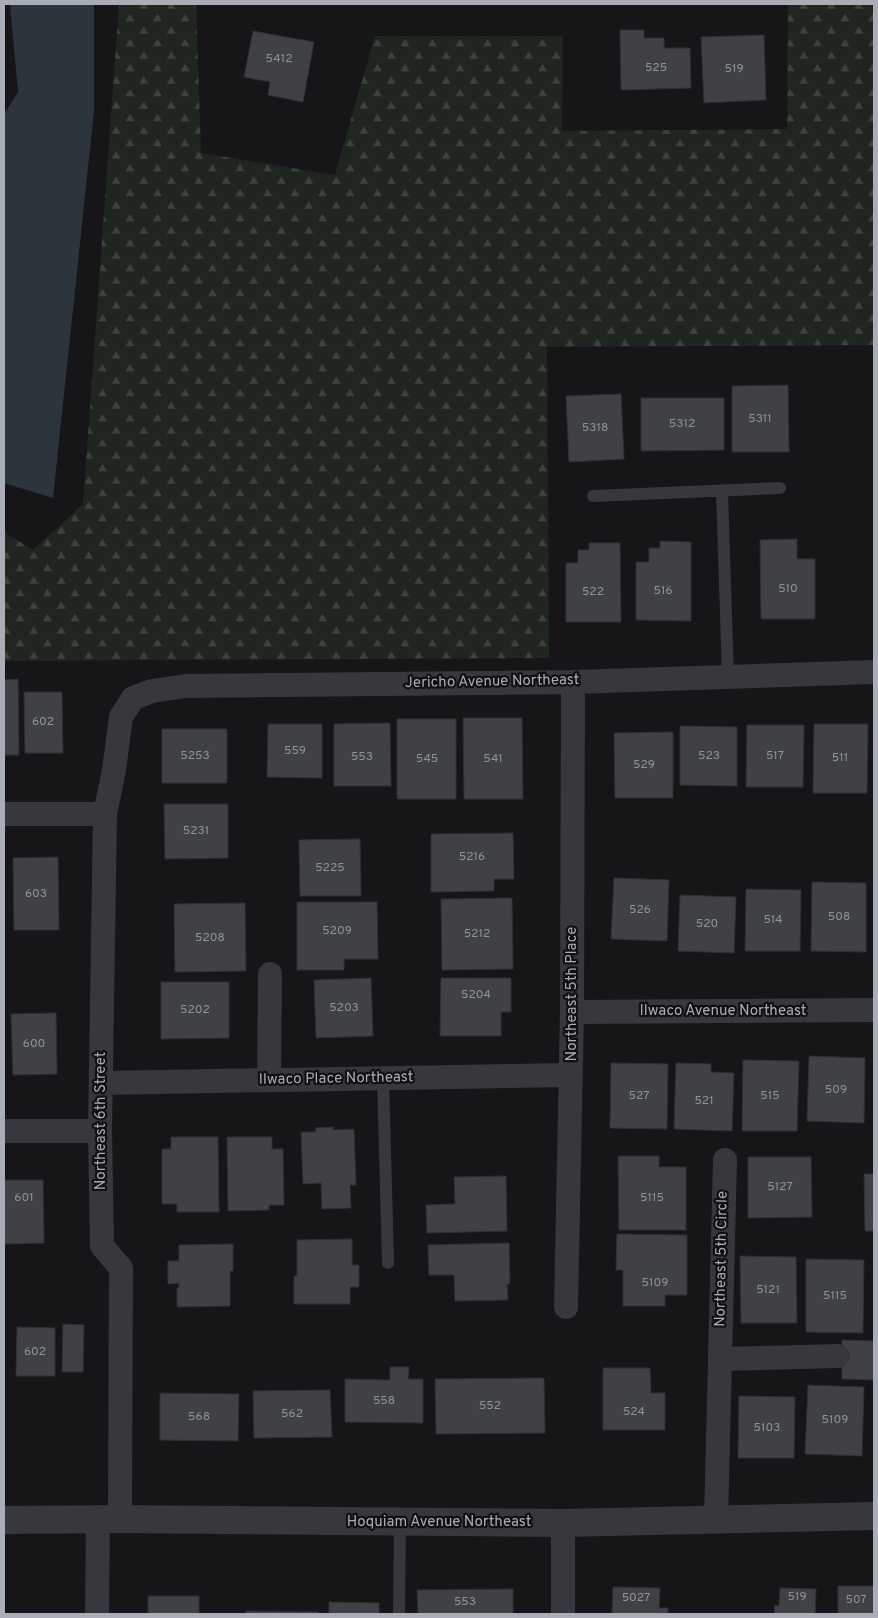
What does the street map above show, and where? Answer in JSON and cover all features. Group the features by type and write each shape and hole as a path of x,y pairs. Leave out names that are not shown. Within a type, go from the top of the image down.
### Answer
{"street":[{"name":"Jericho Avenue Northeast","path":"121,717 133,698 152,691 186,686 573,682 874,672"},
{"name":"Northeast 5th Place","path":"566,1307 572,1012 573,682"},
{"name":"Northeast 6th Street","path":"97,1614 109,1519 121,1268 102,1246 100,1131 105,814 114,770 121,717"},
{"path":"4,814 105,814"},
{"path":"269,1080 270,974"},
{"name":"Ilwaco Avenue Northeast","path":"572,1012 874,1010"},
{"name":"Ilwaco Place Northeast","path":"101,1082 571,1075"},
{"path":"4,1131 100,1131"},
{"name":"Northeast 5th Circle","path":"716,1520 725,1160"},
{"path":"720,1359 838,1356"},
{"name":"Hoquiam Avenue Northeast","path":"4,1520 109,1519 563,1523 874,1516"},
{"path":"563,1523 563,1614"}],"lane":[{"path":"593,496 780,488"},
{"path":"722,491 728,677"},
{"path":"383,1078 388,1263"},
{"path":"399,1614 400,1522"}],"green space":[{"path":"119,4 196,4 201,153 335,175 375,36 563,36 562,131 787,129 788,4 874,4 874,345 547,347 549,658 4,661 4,532 33,550 83,504"}],"shaded area":[{"path":"10,4 94,4 94,111 53,498 4,483 4,114 18,92"}],"building":[{"path":"620,30 644,30 644,38 664,38 664,48 690,48 691,88 621,90"},
{"path":"253,31 314,42 303,102 268,95 270,82 244,77"},
{"path":"764,35 766,100 704,103 701,37"},
{"path":"788,385 789,452 732,452 732,386"},
{"path":"621,394 624,459 569,462 566,396"},
{"path":"641,398 724,398 724,450 641,451"},
{"path":"797,539 797,559 815,559 815,619 761,619 760,540"},
{"path":"660,541 691,542 691,621 636,620 636,562 649,562 649,548 660,548"},
{"path":"589,543 620,543 621,622 566,622 566,563 578,563 578,550 589,550"},
{"path":"18,679 19,755 4,755 4,680"},
{"path":"24,692 62,692 63,753 25,753"},
{"path":"463,718 522,718 523,799 464,799"},
{"path":"397,719 456,719 456,799 397,799"},
{"path":"390,723 391,786 334,786 334,724"},
{"path":"268,724 322,724 322,778 267,777"},
{"path":"814,724 868,724 867,793 813,793"},
{"path":"747,725 804,725 803,787 746,787"},
{"path":"680,726 737,727 737,786 680,785"},
{"path":"162,729 227,729 227,783 162,783"},
{"path":"673,732 673,798 615,798 614,733"},
{"path":"164,804 228,804 228,858 165,859"},
{"path":"513,833 514,879 494,879 494,891 431,892 431,834"},
{"path":"360,839 361,896 300,896 299,840"},
{"path":"58,857 59,930 14,930 13,858"},
{"path":"614,878 669,880 667,941 611,939"},
{"path":"812,882 866,883 866,952 811,951"},
{"path":"746,889 801,890 800,951 745,951"},
{"path":"680,895 736,897 734,953 678,951"},
{"path":"512,898 513,969 442,970 441,899"},
{"path":"297,902 377,902 378,959 344,959 344,970 297,970"},
{"path":"245,903 246,971 175,972 174,904"},
{"path":"371,978 373,1036 316,1038 314,980"},
{"path":"441,978 511,978 511,1012 501,1012 501,1036 440,1036"},
{"path":"161,982 229,982 229,1038 161,1039"},
{"path":"56,1013 57,1074 13,1075 11,1014"},
{"path":"809,1056 865,1058 864,1123 807,1121"},
{"path":"743,1060 799,1061 797,1131 742,1131"},
{"path":"611,1063 668,1064 667,1129 610,1128"},
{"path":"676,1063 711,1064 711,1072 734,1073 732,1131 674,1129"},
{"path":"333,1127 333,1130 354,1129 356,1185 350,1185 351,1208 322,1209 321,1183 303,1184 301,1132 316,1132 315,1128"},
{"path":"171,1137 218,1137 219,1212 177,1212 177,1204 162,1204 162,1149 171,1149"},
{"path":"227,1137 272,1137 272,1149 283,1149 284,1205 269,1205 269,1210 228,1211"},
{"path":"618,1156 659,1156 659,1167 686,1167 686,1230 619,1230"},
{"path":"748,1157 811,1157 812,1217 748,1218"},
{"path":"864,1174 874,1174 874,1231 865,1231"},
{"path":"506,1176 507,1231 427,1233 426,1205 455,1204 454,1177"},
{"path":"4,1180 43,1180 44,1243 4,1244"},
{"path":"617,1234 687,1235 687,1295 665,1295 665,1306 623,1306 623,1270 616,1270"},
{"path":"352,1239 352,1265 359,1265 359,1287 350,1287 350,1304 294,1304 294,1276 297,1276 297,1240"},
{"path":"509,1243 510,1284 507,1284 508,1300 455,1301 454,1275 429,1275 428,1245"},
{"path":"233,1244 233,1271 230,1271 230,1306 177,1307 177,1288 179,1288 179,1283 168,1284 168,1261 179,1261 179,1245"},
{"path":"740,1256 796,1257 797,1323 741,1323"},
{"path":"806,1259 864,1260 863,1333 806,1332"},
{"path":"63,1324 84,1325 83,1372 62,1372"},
{"path":"17,1327 55,1328 55,1376 16,1376"},
{"path":"842,1340 874,1341 874,1380 842,1379"},
{"path":"390,1367 409,1367 408,1379 423,1379 423,1423 345,1422 345,1379 390,1380"},
{"path":"603,1368 650,1368 651,1393 665,1393 665,1430 603,1430"},
{"path":"544,1378 545,1433 436,1434 435,1379"},
{"path":"808,1385 864,1387 862,1456 805,1454"},
{"path":"330,1390 332,1437 254,1438 253,1391"},
{"path":"160,1393 239,1394 238,1441 160,1440"},
{"path":"739,1396 795,1397 794,1458 738,1458"},
{"path":"838,1586 874,1586 874,1614 838,1614"},
{"path":"613,1587 660,1588 659,1608 668,1608 668,1614 612,1614"},
{"path":"780,1588 816,1589 815,1614 774,1614 775,1605 779,1606"},
{"path":"513,1589 513,1614 418,1614 417,1590"},
{"path":"148,1596 199,1596 199,1614 148,1614"},
{"path":"329,1602 379,1603 379,1614 329,1614"},
{"path":"246,1611 318,1612 318,1614 246,1614"}]}
